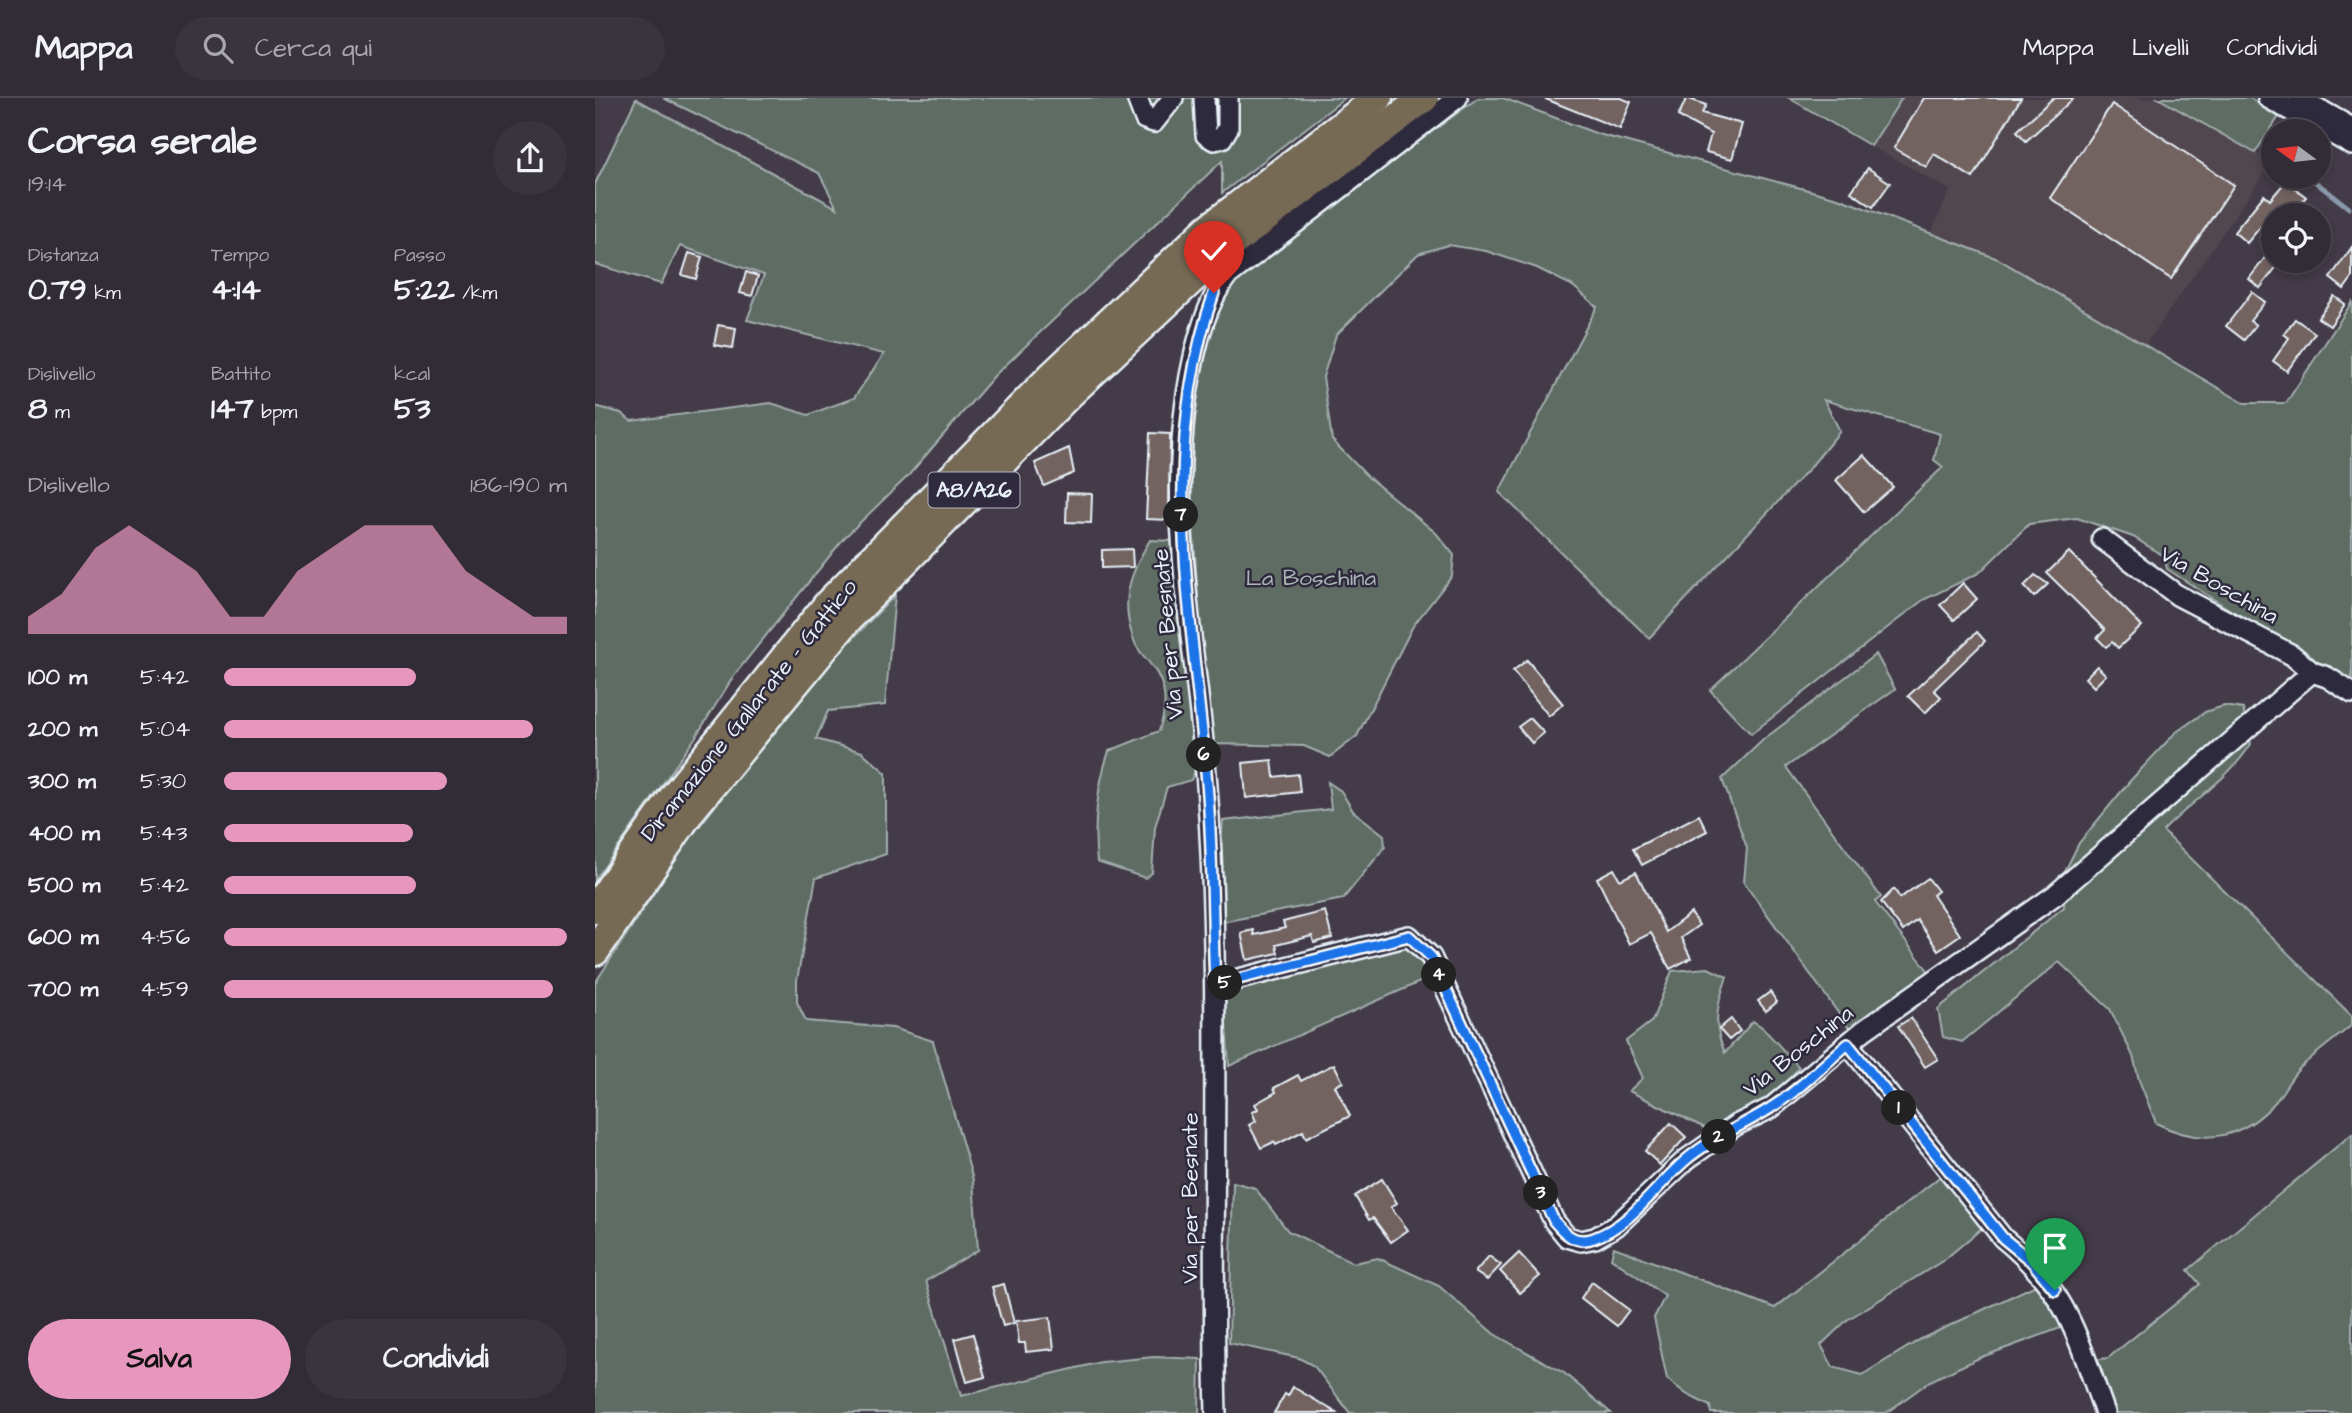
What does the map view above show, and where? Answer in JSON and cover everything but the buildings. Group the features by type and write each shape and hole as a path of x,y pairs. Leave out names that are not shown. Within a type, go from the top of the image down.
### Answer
{"highway":[{"name":"Diramazione Gallarate - Gattico","path":"595,909 675,795 829,603 1051,377 1208,229 1378,98"},
{"name":"Diramazione Gallarate - Gattico","path":"595,951 691,810 857,610 1067,396 1223,250 1424,98"}],"street":[{"path":"1137,98 1145,119 1154,121 1173,98"},
{"path":"1204,98 1206,135 1214,140 1222,138 1228,128 1228,98"},
{"name":"Via per Besnate","path":"1216,1413 1215,985 1207,786 1181,517 1182,442 1189,387 1207,312 1214,293 1226,276 1458,98"},
{"path":"2269,98 2352,145"},
{"path":"2299,98 2352,128"},
{"name":"Via Boschina","path":"2102,539 2177,595 2292,655 2312,672 2327,677 2352,693"},
{"name":"Via Boschina","path":"1215,985 1409,936 1431,957 1554,1221 1567,1237 1581,1241 1595,1238 1616,1226 1646,1201 1687,1159 1736,1125 1770,1108 1848,1044 2055,895 2312,672"},
{"path":"1848,1044 2003,1238 2031,1261 2055,1290 2066,1308 2105,1413"}],"shaded area":[{"path":"1902,98 2158,98 2261,156 2261,178 2144,347 1998,259 1931,233 1950,190 1871,146"}],"green space":[{"path":"663,98 1345,98 1222,193 1222,161 995,375 908,476 844,538 735,674 695,738 595,880 595,406 621,413 631,421 771,403 808,415 854,398 884,354 747,320 764,275 680,246 661,284 595,264 595,184 636,99 837,208 819,173"},
{"name":"La Boschina","path":"1478,98 1503,98 1598,134 1838,198 1998,259 2244,403 2286,403 2352,302 2352,689 2167,569 2164,556 2133,537 2077,518 2029,524 1979,573 1923,600 1751,734 1710,690 1943,467 1934,460 1940,434 1824,400 1840,431 1808,470 1649,638 1499,492 1597,307 1573,286 1537,268 1486,251 1448,245 1418,254 1336,335 1323,377 1332,440 1368,477 1436,533 1454,555 1452,576 1413,626 1357,736 1330,757 1304,746 1212,744 1204,685 1189,467 1194,411 1218,299 1237,273"},
{"path":"1789,98 1902,98 1871,146"},
{"path":"2158,98 2250,98 2280,115 2277,119 2261,119 2261,144 2255,153"},
{"path":"1150,540 1174,541 1196,769 1191,780 1167,787 1155,827 1152,873 1145,878 1097,862 1095,834 1099,792 1109,751 1159,731 1164,713 1161,680 1136,646 1128,615 1127,602 1132,577"},
{"path":"895,595 885,705 828,711 816,739 862,752 886,773 886,854 816,878 797,980 797,1002 806,1021 893,1028 933,1041 973,1180 978,1250 926,1281 961,1396 1101,1362 1154,1357 1200,1359 1199,1413 595,1413 595,983 688,841 817,676"},
{"path":"1876,654 1895,689 1786,767 1881,897 1875,902 1930,973 1849,1028 1744,882 1747,848 1722,779 1764,739"},
{"path":"2224,706 2243,709 2251,744 2221,779 2163,831 2352,1016 2352,1025 2298,1070 2276,1101 2249,1125 2220,1136 2204,1137 2189,1135 2156,1123 2139,1080 2133,1056 2110,1009 2059,962 1962,1042 1943,1037 1938,1009 2064,907 2066,869 2079,843 2130,781 2175,733 2205,712"},
{"path":"1328,782 1341,791 1353,811 1384,835 1385,847 1343,899 1222,922 1220,856 1223,821 1331,809"},
{"path":"1405,945 1417,953 1429,978 1229,1066 1224,997 1231,987"},
{"path":"1708,968 1727,977 1717,1015 1718,1033 1725,1053 1753,1021 1762,1027 1799,1067 1780,1090 1711,1131 1629,1091 1643,1078 1626,1041 1652,1021 1672,971"},
{"path":"2352,1134 2352,1413 2113,1413 2093,1360 2108,1358 2200,1284 2188,1270"},
{"path":"1942,1175 1982,1228 1944,1260 1847,1320 1821,1345 1833,1367 1862,1375 1921,1339 2040,1283 2066,1326 1979,1358 1930,1381 1886,1413 1711,1413 1710,1406 1686,1394 1667,1379 1654,1318 1665,1296 1611,1258 1614,1247 1775,1308"},
{"path":"1233,1182 1255,1188 1288,1231 1354,1263 1378,1258 1439,1286 1494,1334 1564,1373 1611,1413 1350,1413 1314,1366 1299,1358 1229,1343"}],"waterway":[{"path":"2324,189 2349,208"}],"route":[{"path":"1214,293 1189,387 1182,442 1181,517 1207,786 1215,985 1409,936 1431,957 1554,1221 1567,1237 1581,1241 1595,1238 1616,1226 1646,1201 1687,1159 1736,1125 1770,1108 1848,1044 2003,1238 2031,1261 2055,1290"}]}
